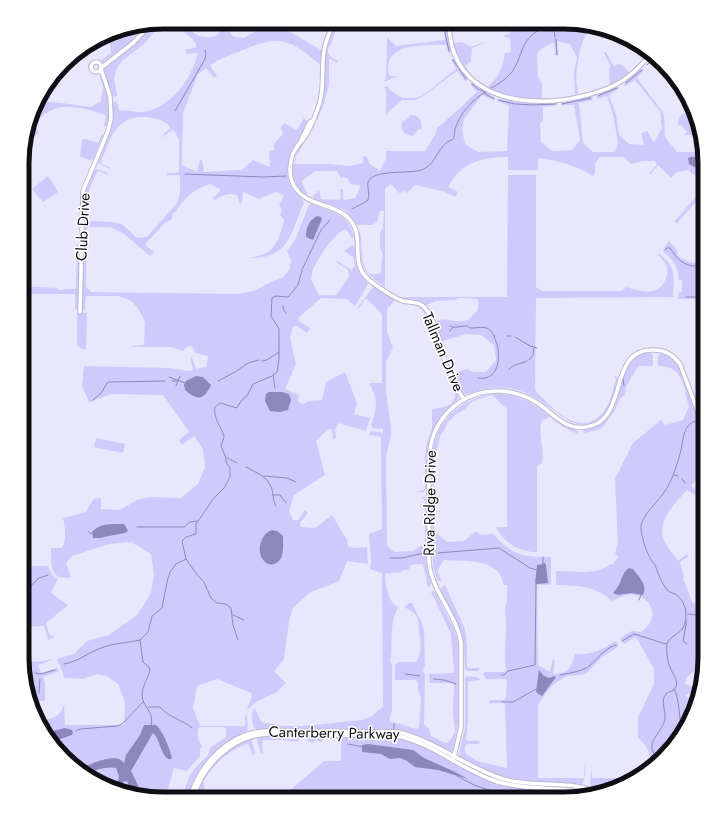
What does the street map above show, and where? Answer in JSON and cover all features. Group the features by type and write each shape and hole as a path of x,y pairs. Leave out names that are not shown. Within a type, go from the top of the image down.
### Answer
{"street":[{"name":"Tallman Drive","path":"331,29 325,47 322,95 312,124 304,138 300,140 293,154 290,165 291,178 295,187 306,198 340,211 351,221 357,236 358,264 367,278 400,299 417,303 426,309 435,328 451,376 464,400"},
{"path":"450,29 451,43 459,62 471,78 494,94 512,99 534,101 561,100 590,94 606,89 620,82 637,69 647,58"},
{"path":"97,72 108,61 133,43 145,31"},
{"path":"103,76 92,70 91,66 94,63 108,61"},
{"path":"99,63 101,68"},
{"name":"Club Drive","path":"80,312 83,191 111,118 110,96 101,68"},
{"name":"Riva Ridge Drive","path":"454,759 461,727 461,642 457,628 434,583 430,569 429,458 432,438 439,425 450,410 464,400 476,394 489,391 514,392 533,400 568,424 579,427 590,426 600,421 609,412 622,372 628,361 641,352 656,350 670,354 680,365 698,412"},
{"name":"Canterberry Parkway","path":"192,792 198,776 213,757 222,749 238,739 258,731 394,732 415,737 486,777 508,784 530,788 568,789 579,791"},
{"name":"Canterberry Parkway","path":"196,792 201,778 216,758 241,741 260,734 394,735 411,739 489,774 511,781 536,784 567,785 588,789"}],"shaded area":[{"path":"157,29 145,43 122,61 117,68 114,78 117,96 114,97 105,77 103,67 134,45 148,30"},
{"path":"182,29 189,29 202,37 211,37 217,36 221,29 230,29 230,34 234,37 244,38 259,29 285,29 321,50 324,39 322,78 320,79 320,65 297,47 280,41 266,42 225,57 210,65 217,76 214,78 206,68 198,74 183,113 182,165 197,172 200,160 202,160 204,172 242,170 253,160 270,167 269,152 274,150 274,144 283,134 281,127 284,123 297,130 304,118 307,121 308,124 291,154 287,170 291,186 304,203 292,233 282,248 265,257 252,258 268,252 277,242 284,220 280,215 282,210 279,205 284,195 276,192 259,199 243,192 242,203 240,204 237,195 234,194 225,195 214,200 213,198 220,191 220,189 210,184 199,188 188,197 177,209 177,211 173,213 172,219 165,223 146,243 146,246 154,252 150,256 123,233 110,227 88,227 87,238 84,236 85,196 94,170 97,169 108,173 108,175 99,171 97,172 89,190 87,220 89,221 122,224 137,238 147,237 177,203 180,193 180,177 178,175 167,175 167,173 177,173 179,171 179,139 172,130 163,137 162,136 170,128 170,126 160,120 141,117 132,118 125,122 114,132 101,162 102,164 111,168 110,169 100,164 98,161 111,128 113,103 117,101 119,111 125,110 144,112 154,109 172,98 185,82 191,72 198,53 186,54 185,50 197,47 193,39"},
{"path":"333,29 336,29 331,45 328,48 328,53 338,61 337,63 329,58 329,85 318,121 316,118 324,89 326,48"},
{"path":"444,29 446,29 451,51 449,54 446,45 416,46 398,51 391,57 388,65 389,76 398,76 384,82 386,78 387,37 396,46 445,40"},
{"path":"450,29 454,43 462,42 471,47 484,42 472,48 471,61 465,66 473,77 460,61 455,48"},
{"path":"510,29 564,29 588,31 580,49 576,76 578,95 561,98 575,95 574,72 577,58 570,44 557,41 558,55 555,55 554,42 541,49 537,54 538,77 542,83 542,98 556,99 531,100 507,97 491,91 476,80 488,87 498,76 502,68 505,53 511,52 510,38 504,37 504,35 510,34"},
{"path":"142,31 128,45 103,62 94,59 101,60 111,53 110,40"},
{"path":"605,52 614,66 621,65 629,73 639,64 625,77 614,84 596,91 610,84 609,69 611,67 604,53"},
{"path":"451,59 454,59 468,79 466,82 457,71 422,97 414,100 402,100 386,114 386,89 383,88 387,86 391,91 403,98 415,98 422,96 456,69"},
{"path":"641,69 644,70 637,78 664,114 665,137 677,152 698,152 698,178 688,170 677,172 671,178 658,165 650,175 649,174 657,164 654,161 643,161 631,164 624,157 600,157 595,164 595,173 593,176 574,166 538,158 538,170 508,170 508,157 498,157 473,163 459,172 448,187 458,192 456,197 442,191 415,185 407,193 404,191 399,193 391,184 385,189 385,287 369,274 380,274 381,272 383,254 380,248 380,233 383,228 384,211 380,211 377,222 372,225 358,225 344,210 314,199 313,196 319,190 321,199 339,200 341,198 340,189 343,189 344,200 355,198 361,186 350,184 348,179 344,177 341,178 337,171 315,171 302,181 308,194 305,195 297,187 293,178 294,160 313,125 316,126 313,127 296,157 294,164 330,164 349,166 363,163 363,156 367,157 369,163 380,171 386,158 386,151 425,151 436,133 437,128 477,92 470,84 471,83 495,99 494,100 482,95 464,119 462,130 465,144 478,152 507,151 509,106 498,101 500,99 524,103 557,104 543,107 543,120 540,124 541,142 552,151 572,150 580,140 574,105 561,104 563,102 591,97 593,100 579,103 583,143 593,152 615,152 618,143 613,114 607,96 597,99 598,95 617,87 620,88 609,95 616,115 619,135 629,144 644,145 641,133 647,131 654,142 662,128 660,111 635,80 625,86 625,82"},
{"path":"99,75 101,76 108,100 109,113 107,126 104,126 105,115 77,107 57,108 36,121 44,101 91,107 101,101 103,87"},
{"path":"688,112 694,134 685,135 687,132 681,125 678,125 681,115"},
{"path":"410,115 418,117 422,124 421,130 419,129 413,136 404,133 401,126 403,120 405,121"},
{"path":"35,125 39,133 35,136 33,133"},
{"path":"102,133 103,135 93,159 90,160 80,157 82,140 85,139 98,143"},
{"path":"698,156 698,168 689,164 688,158"},
{"path":"508,175 536,175 536,287 542,291 622,291 626,287 649,292 659,288 666,278 667,267 658,254 665,259 672,269 674,278 673,297 536,298 535,390 549,405 567,418 577,422 586,423 595,419 604,411 612,395 616,379 614,375 618,378 612,399 606,412 594,422 587,424 574,423 535,398 512,389 493,388 463,394 452,373 448,360 453,373 467,369 474,372 486,372 496,360 494,345 481,335 466,334 443,341 447,354 437,326 429,311 430,310 436,321 443,319 458,321 468,320 478,310 478,299 459,298 455,300 436,301 426,305 417,300 404,299 400,297 507,297"},
{"path":"48,176 58,192 43,202 32,189"},
{"path":"698,196 698,201 677,223 674,222"},
{"path":"311,204 338,214 348,223 354,237 352,239 347,230 344,230 336,236 327,246 313,268 311,279 319,295 336,295 349,277 348,270 336,262 337,261 352,270 355,266 353,257 344,251 352,245 355,247 355,260 358,269 368,284 355,306 347,299 321,298 298,318 299,321 310,328 307,333 297,326 293,326 290,338 296,364 285,389 299,395 298,401 302,404 308,401 322,400 326,382 345,372 357,403 354,414 370,418 366,431 338,423 335,430 336,438 333,440 332,430 328,429 316,441 325,475 294,495 289,510 293,520 298,520 305,510 308,513 300,523 301,527 315,528 332,515 347,540 348,546 354,548 367,547 368,564 347,561 339,581 309,593 293,608 289,621 284,659 274,671 286,683 277,692 256,702 247,709 252,696 251,693 217,679 197,686 193,708 200,726 245,726 245,712 248,728 247,733 226,746 207,762 202,768 192,792 184,792 189,777 208,754 210,748 226,737 226,729 224,727 200,727 198,729 198,739 202,746 200,749 200,756 187,771 174,768 167,792 154,792 120,785 96,774 68,753 52,733 44,719 58,715 64,704 65,725 124,725 125,702 118,684 107,676 97,674 83,679 64,678 57,659 74,654 87,641 109,635 138,614 151,593 154,575 151,554 131,542 109,544 72,556 66,563 71,577 64,578 59,577 53,570 51,548 62,548 64,545 65,533 63,518 86,512 94,499 101,498 101,509 120,510 137,500 149,497 181,498 198,484 205,467 203,449 194,436 182,445 179,440 189,432 163,395 112,394 89,402 82,386 84,366 169,368 190,371 193,370 190,357 192,357 196,369 206,367 208,356 195,353 191,346 187,347 183,351 171,347 131,347 144,345 145,322 138,308 130,300 119,296 86,296 84,310 82,308 84,245 88,243 86,245 86,287 91,292 238,294 254,291 282,278 287,273 290,268 291,260 287,251 295,240 309,205"},
{"path":"317,216 321,217 322,219 313,240 306,237 307,230 310,222"},
{"path":"360,231 361,237 363,259 369,274 364,269 362,264"},
{"path":"669,241 675,247 679,257 691,263 698,262 698,299 678,299 679,292 682,292 682,280 679,280 674,263 663,250"},
{"path":"77,244 79,245 79,308 75,310 75,294 29,294 29,286 56,288 59,290 75,289"},
{"path":"374,286 400,302 415,305 422,308 429,320 437,341 435,344 430,324 425,314 419,307 401,303 395,300 387,309 387,332 393,347 386,362 386,393 391,427 391,435 386,457 387,545 394,552 413,551 425,543 425,500 422,497 426,498 426,564 431,584 428,588 423,564 411,565 408,570 403,570 400,573 385,574 389,597 398,608 392,627 392,648 390,661 392,665 392,711 389,720 392,723 398,723 417,729 419,727 421,698 418,689 418,682 416,680 395,680 395,665 398,662 416,662 420,653 417,618 413,613 404,607 409,603 412,603 424,631 424,724 429,728 431,736 446,743 449,742 455,732 453,711 454,684 429,683 429,674 454,672 451,634 431,592 433,591 435,592 454,629 458,643 458,724 453,750 449,752 404,733 258,730 254,728 252,720 252,713 255,708 261,722 282,726 303,726 362,720 372,716 383,706 382,573 370,569 371,561 369,534 382,529 381,437 369,435 371,431 383,433 383,429 373,428 371,426 375,413 376,399 369,383 382,383 382,314 366,298 358,309 357,308"},
{"path":"77,313 87,313 86,349 84,350 77,345"},
{"path":"650,352 653,355 653,366 640,366 636,369 626,387 625,396 621,397 614,412 601,429 584,433 583,430 599,424 608,418 617,400 623,379 632,361 639,355"},
{"path":"661,353 671,358 680,369 698,416 698,478 691,486 698,492 698,494 697,496 687,490 667,514 662,527 665,542 669,550 678,561 687,554 689,556 680,562 683,578 692,602 698,605 698,667 697,672 693,672 686,678 685,684 694,687 693,692 685,695 691,702 680,725 665,746 650,761 649,752 640,739 638,739 638,717 654,684 654,669 636,637 624,644 620,638 632,631 642,632 648,626 652,617 651,606 643,598 633,594 612,601 599,592 586,587 556,585 556,571 584,572 598,570 610,564 612,565 619,556 615,554 618,546 615,479 633,443 661,420 665,425 683,420 689,406 686,392 680,377 670,368 658,366 658,356"},
{"path":"196,376 203,377 211,385 206,394 200,397 190,394 185,390 184,385 186,381"},
{"path":"454,388 459,397 447,410 433,430 427,449 426,489 423,492 414,492 422,491 425,488 425,455 427,442 432,429 432,409 446,406 453,402 455,394"},
{"path":"269,392 282,392 289,394 291,400 288,410 280,412 270,411 265,401 266,394"},
{"path":"495,394 509,395 523,399 535,405 561,424 577,430 578,434 563,427 550,417 542,420 540,431 543,457 542,463 537,466 537,552 530,552 513,546 503,538 496,527 507,527 507,409 492,395 472,401 465,409 455,415 448,422 440,437 434,463 434,488 438,491 435,492 433,489 432,454 440,428 454,411 463,405 473,400 484,396"},
{"path":"96,438 125,444 123,453 94,447"},
{"path":"442,495 434,500 434,531 447,542 464,541 476,531 481,535 494,534 512,551 525,555 551,558 551,585 537,585 538,665 550,672 553,659 555,660 553,674 562,673 570,667 575,654 591,653 616,641 619,646 602,657 586,674 567,676 554,684 538,705 538,778 584,778 584,764 585,776 581,785 537,783 512,779 486,770 460,758 459,754 465,728 465,678 467,676 476,677 481,680 468,682 468,718 466,739 468,741 480,741 479,744 467,744 465,746 465,753 477,761 507,768 505,705 504,703 489,703 489,700 504,700 506,698 507,681 505,679 486,679 483,674 484,672 504,672 506,670 505,609 507,601 507,585 504,585 500,574 494,568 481,563 466,561 444,560 437,571 442,581 437,581 433,564 432,500 435,497"},
{"path":"124,524 128,531 125,533 93,538 92,532 98,527"},
{"path":"272,530 277,531 283,536 283,552 278,562 269,564 266,563 260,554 260,544 264,535"},
{"path":"544,562 546,565 548,583 537,584 535,583 537,565 543,564"},
{"path":"32,566 48,566 52,575 58,579 51,593 68,605 46,623 49,634 55,637 48,640 44,626 29,627 29,568"},
{"path":"629,568 633,569 644,584 643,595 631,593 618,595 613,593 619,586 624,572"},
{"path":"445,585 465,629 467,666 469,668 480,668 478,671 467,671 465,669 462,634 441,590"},
{"path":"52,659 38,665 41,673 57,668 59,671 43,677 45,683 45,701 36,701 29,662"},
{"path":"539,670 544,676 550,678 554,676 556,677 542,696 536,691"},
{"path":"144,725 156,725 166,741 172,759 168,759 164,755 153,733 131,771 138,789 127,787 128,782 125,781 120,785 119,784 119,776 116,768 104,768 92,772 85,767 94,763 115,758 124,763 126,755 140,735"},
{"path":"65,728 72,730 73,733 72,735 57,740 52,731"},
{"path":"260,735 385,735 407,739 481,777 502,786 531,790 575,792 288,792 324,761 341,761 341,739 324,739 321,742 316,740 312,743 302,737 297,742 263,740 263,754 260,752 257,739"},
{"path":"248,738 252,741 255,753 253,756 249,745 247,744 227,754 216,764 203,782 205,788 201,792 198,792 208,770 214,762"},
{"path":"368,744 413,750 424,758 468,779 438,770 415,767 400,758 390,759 381,754 362,752 362,745"},
{"path":"592,765 592,778 623,778 607,785 592,788 590,784"}],"waterway":[{"path":"444,29 449,51"},
{"path":"489,89 500,83 511,74 517,64 524,45 532,35 541,29"},
{"path":"554,29 555,37"},
{"path":"556,39 557,55"},
{"path":"175,111 205,59 205,50"},
{"path":"453,60 466,79"},
{"path":"647,65 651,61"},
{"path":"626,83 642,70"},
{"path":"472,84 485,92"},
{"path":"598,96 617,88"},
{"path":"352,209 368,200 368,182 371,178 385,173 419,171 432,163 444,145 453,139 457,124 467,108 476,98 486,92"},
{"path":"484,93 494,99"},
{"path":"562,104 591,98"},
{"path":"498,100 515,104"},
{"path":"516,104 556,104"},
{"path":"185,174 263,177 286,176"},
{"path":"238,640 233,625 231,608 226,604 217,603 211,598 204,582 186,559 182,541 186,537 196,534 196,524 214,498 224,488 230,477 230,468 226,462 221,446 224,436 215,415 215,407 220,403 237,408 241,401 247,396 253,384 272,376 277,372 279,360 279,329 271,316 272,298 276,296 288,297 298,285 302,270 321,230 330,220"},
{"path":"665,250 670,248 680,261 688,265 698,266"},
{"path":"686,297 698,297"},
{"path":"283,306 286,313"},
{"path":"450,326 487,328 494,336"},
{"path":"450,331 453,327"},
{"path":"478,378 486,378 491,375 498,364 499,357 495,336"},
{"path":"515,337 530,346 537,348"},
{"path":"529,360 533,355 534,348"},
{"path":"262,361 267,360 279,352"},
{"path":"218,381 248,363 259,360"},
{"path":"509,369 515,365 527,361"},
{"path":"273,375 275,388"},
{"path":"176,386 180,376"},
{"path":"169,377 185,383"},
{"path":"623,377 624,386"},
{"path":"92,401 102,392 109,382 165,381"},
{"path":"172,381 177,381"},
{"path":"656,755 652,748 652,743 664,723 665,715 663,700 666,694 674,690 677,685 668,661 667,643 683,628 686,620 686,611 681,599 677,595 667,590 662,582 645,546 641,525 646,514 667,488 676,466 685,431 688,426 695,421"},
{"path":"227,458 237,463"},
{"path":"246,467 267,480 272,489 276,506"},
{"path":"674,475 678,476"},
{"path":"264,476 287,478 296,482"},
{"path":"682,479 685,483"},
{"path":"273,495 280,495 286,503"},
{"path":"137,527 184,527 190,522 197,521"},
{"path":"88,531 91,534 92,533"},
{"path":"438,553 499,548 530,568 537,570"},
{"path":"390,558 402,558 424,553"},
{"path":"543,557 543,564"},
{"path":"151,726 152,721 150,713 144,703 142,695 150,670 149,667 143,662 140,640 148,632 152,616 162,608 170,572 176,564 186,559"},
{"path":"29,587 39,578 48,575"},
{"path":"501,675 504,675 508,671 535,665 536,584"},
{"path":"639,600 641,595"},
{"path":"688,614 698,615"},
{"path":"233,615 244,620"},
{"path":"686,620 683,641 687,644"},
{"path":"622,641 634,634 666,644"},
{"path":"64,664 106,646 140,640"},
{"path":"560,675 585,669 604,651 616,645"},
{"path":"35,673 41,674 55,670"},
{"path":"405,674 420,676"},
{"path":"39,693 40,679"},
{"path":"434,679 444,680 456,684"},
{"path":"502,702 513,702 536,689"},
{"path":"674,689 677,698 681,724"},
{"path":"76,731 80,729 118,726 123,723 143,702"},
{"path":"148,707 160,707 192,728"},
{"path":"394,723 394,729"},
{"path":"348,744 363,747"},
{"path":"457,776 474,785 495,792"}]}
